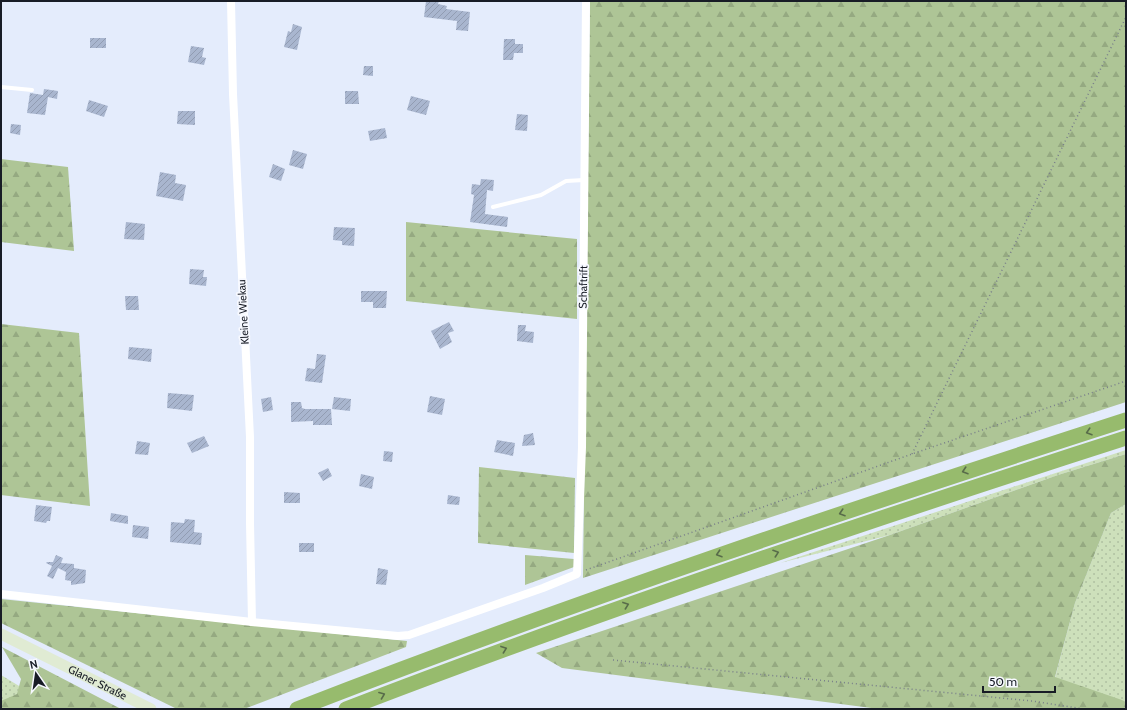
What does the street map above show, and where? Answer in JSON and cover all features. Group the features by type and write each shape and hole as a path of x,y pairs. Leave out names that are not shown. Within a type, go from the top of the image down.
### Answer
{"highway":[{"path":"297,709 443,652 702,559 1126,420"},
{"path":"346,709 448,670 708,576 1126,438"}],"street":[{"name":"Kleine Wiekau","path":"231,1 233,94 250,437 252,622"},
{"name":"Schaftrift","path":"577,574 582,447 586,1"},
{"path":"1,594 252,622 398,636 409,635 543,588 577,574"},
{"name":"Glaner Straße","path":"1,634 151,709"}],"lane":[{"path":"1,87 32,90"},
{"path":"494,207 541,195 566,181 584,180"}],"path":[{"path":"912,454 1126,17"},
{"path":"577,574 912,454 1126,381"},
{"path":"613,660 1032,701 1084,709"}],"green space":[{"path":"590,1 1126,1 1126,402 583,578"},
{"path":"1,159 68,167 74,251 1,242"},
{"path":"406,222 577,239 577,319 406,301"},
{"path":"1,324 79,333 90,506 1,495"},
{"path":"1126,450 1126,454 1058,475 890,535 780,563"},
{"path":"1126,454 1126,504 1111,513 1075,603 1055,677 1122,700 1126,702 1126,709 879,709 562,668 536,653 890,535 1058,475"},
{"path":"479,467 575,478 574,553 478,543"},
{"path":"1126,504 1126,702 1055,678 1075,603 1111,513"},
{"path":"525,555 574,559 574,567 525,585"},
{"path":"1,599 407,641 406,647 244,709 177,709 1,623"},
{"path":"2,647 121,709 1,709 1,701 17,694 21,679"},
{"path":"1,675 57,709 1,709"}],"building":[{"path":"426,1 439,1 438,4 447,6 446,9 470,12 468,31 456,30 457,21 424,17"},
{"path":"293,24 302,27 297,50 284,47 288,31 291,32"},
{"path":"90,38 106,38 106,48 90,48"},
{"path":"504,39 515,39 515,44 523,44 523,53 514,53 513,60 503,60"},
{"path":"191,46 204,48 202,57 206,58 204,65 188,62"},
{"path":"364,66 373,66 373,76 363,75"},
{"path":"44,89 58,91 57,99 48,97 45,115 27,113 30,93 43,95"},
{"path":"345,91 358,91 359,104 345,104"},
{"path":"411,96 430,101 426,115 407,110"},
{"path":"89,100 108,106 104,117 86,111"},
{"path":"178,111 195,111 195,125 177,124"},
{"path":"517,114 528,115 527,131 515,130"},
{"path":"11,124 21,125 20,135 10,133"},
{"path":"385,128 387,138 370,141 368,131"},
{"path":"293,150 307,154 303,169 289,165"},
{"path":"273,164 285,169 281,181 269,177"},
{"path":"160,172 176,175 175,183 186,185 183,201 156,196"},
{"path":"481,179 494,180 493,191 487,190 485,214 508,217 507,227 470,222 474,195 471,194 472,184 480,185"},
{"path":"126,222 145,224 144,240 124,239"},
{"path":"334,227 355,228 354,246 342,245 342,241 333,240"},
{"path":"190,269 204,270 203,277 207,277 206,286 189,284"},
{"path":"361,291 387,291 386,308 373,308 373,302 361,302"},
{"path":"125,296 138,296 139,310 126,310"},
{"path":"449,322 454,331 448,333 452,342 440,349 431,331"},
{"path":"518,325 526,325 525,331 534,332 533,343 517,341"},
{"path":"129,347 152,349 151,362 128,359"},
{"path":"317,354 326,355 322,383 305,381 307,368 315,369"},
{"path":"168,393 194,395 192,411 167,408"},
{"path":"430,396 445,399 442,415 427,412"},
{"path":"271,397 273,410 263,412 261,399"},
{"path":"334,397 351,399 350,411 332,409"},
{"path":"291,402 301,402 302,408 305,409 331,409 332,425 313,425 313,421 291,422"},
{"path":"533,433 535,445 522,446 524,435"},
{"path":"204,436 209,446 192,453 187,443"},
{"path":"497,440 515,443 513,456 494,452"},
{"path":"137,441 150,443 148,455 135,454"},
{"path":"384,451 393,452 392,462 383,461"},
{"path":"328,468 332,476 323,481 318,473"},
{"path":"361,474 374,477 372,489 359,486"},
{"path":"284,492 300,493 300,503 284,503"},
{"path":"448,495 460,497 459,505 447,504"},
{"path":"36,505 52,507 50,521 47,521 46,523 34,521"},
{"path":"111,513 128,516 128,524 110,521"},
{"path":"185,519 195,520 194,532 202,533 201,545 170,542 171,522 184,523"},
{"path":"133,525 149,527 148,539 132,537"},
{"path":"299,543 314,543 314,552 299,552"},
{"path":"56,555 63,558 61,563 74,564 74,568 86,570 85,583 71,585 71,581 65,580 66,572 58,568 53,579 47,576 52,566 46,563 53,562"},
{"path":"378,568 388,570 386,585 376,584"}]}
